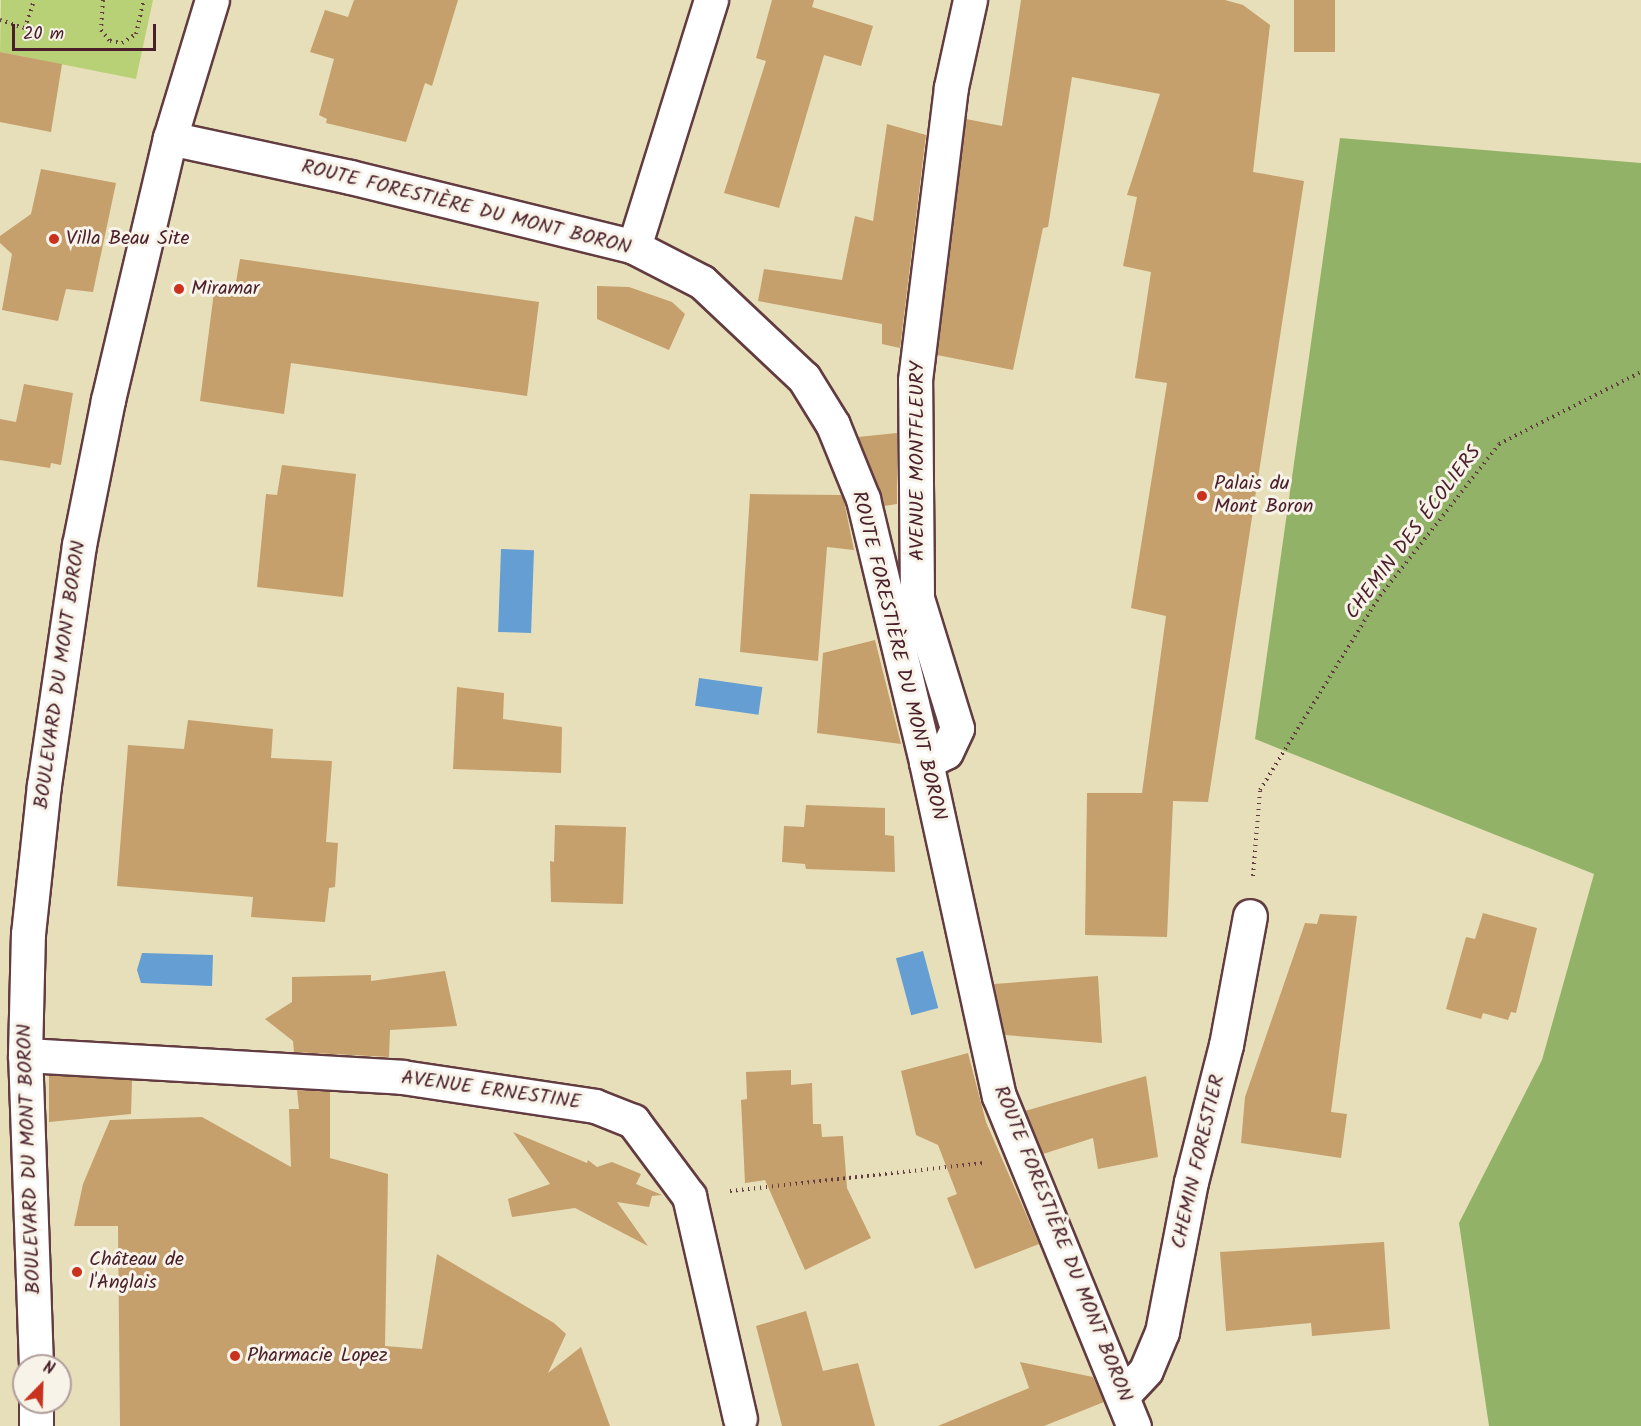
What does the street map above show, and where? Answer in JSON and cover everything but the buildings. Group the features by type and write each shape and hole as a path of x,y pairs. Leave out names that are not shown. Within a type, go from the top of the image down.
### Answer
{"street":[{"name":"BOULEVARD DU MONT BORON","path":"36,1354 25,1055 31,899 79,545 108,400 170,138 212,0"},
{"path":"634,247 711,0"},
{"name":"AVENUE MONTFLEURY","path":"926,762 946,752 957,728 917,598 915,380 951,87 970,0"},
{"name":"ROUTE FORESTIÈRE DU MONT BORON","path":"170,138 350,177 634,247 702,282 804,378 833,425 863,499 926,762 999,1096 1134,1426"},
{"name":"CHEMIN FORESTIER","path":"1122,1396 1146,1370 1162,1332 1191,1182 1226,1045 1250,916"},
{"name":"AVENUE ERNESTINE","path":"25,1055 402,1077 595,1106 633,1122 688,1196 740,1418"}],"path":[{"path":"0,20 25,28 34,0"},
{"path":"103,0 101,30 110,41 122,43 136,34 144,0"},
{"name":"CHEMIN DES ÉCOLIERS","path":"1250,916 1260,790 1380,596 1499,444 1641,372"},
{"path":"688,1196 1024,1158"}],"green space":[{"path":"1,0 153,0 136,79 0,52"},
{"path":"1340,138 1641,163 1641,1426 1489,1426 1459,1223 1542,1060 1594,874 1255,739"}],"water":[{"path":"501,549 534,550 531,633 498,632"},
{"path":"699,678 762,687 758,715 695,706"},
{"path":"923,951 938,1008 911,1015 896,958"},
{"path":"142,953 213,955 212,986 141,983 137,970"}],"place":[{"name":"Villa Beau Site","path":"54,239"},
{"name":"Miramar","path":"179,289"},
{"name":"Palais du Mont Boron","path":"1202,496"},
{"name":"Château de l'Anglais","path":"77,1272"},
{"name":"Pharmacie Lopez","path":"235,1356"}]}
